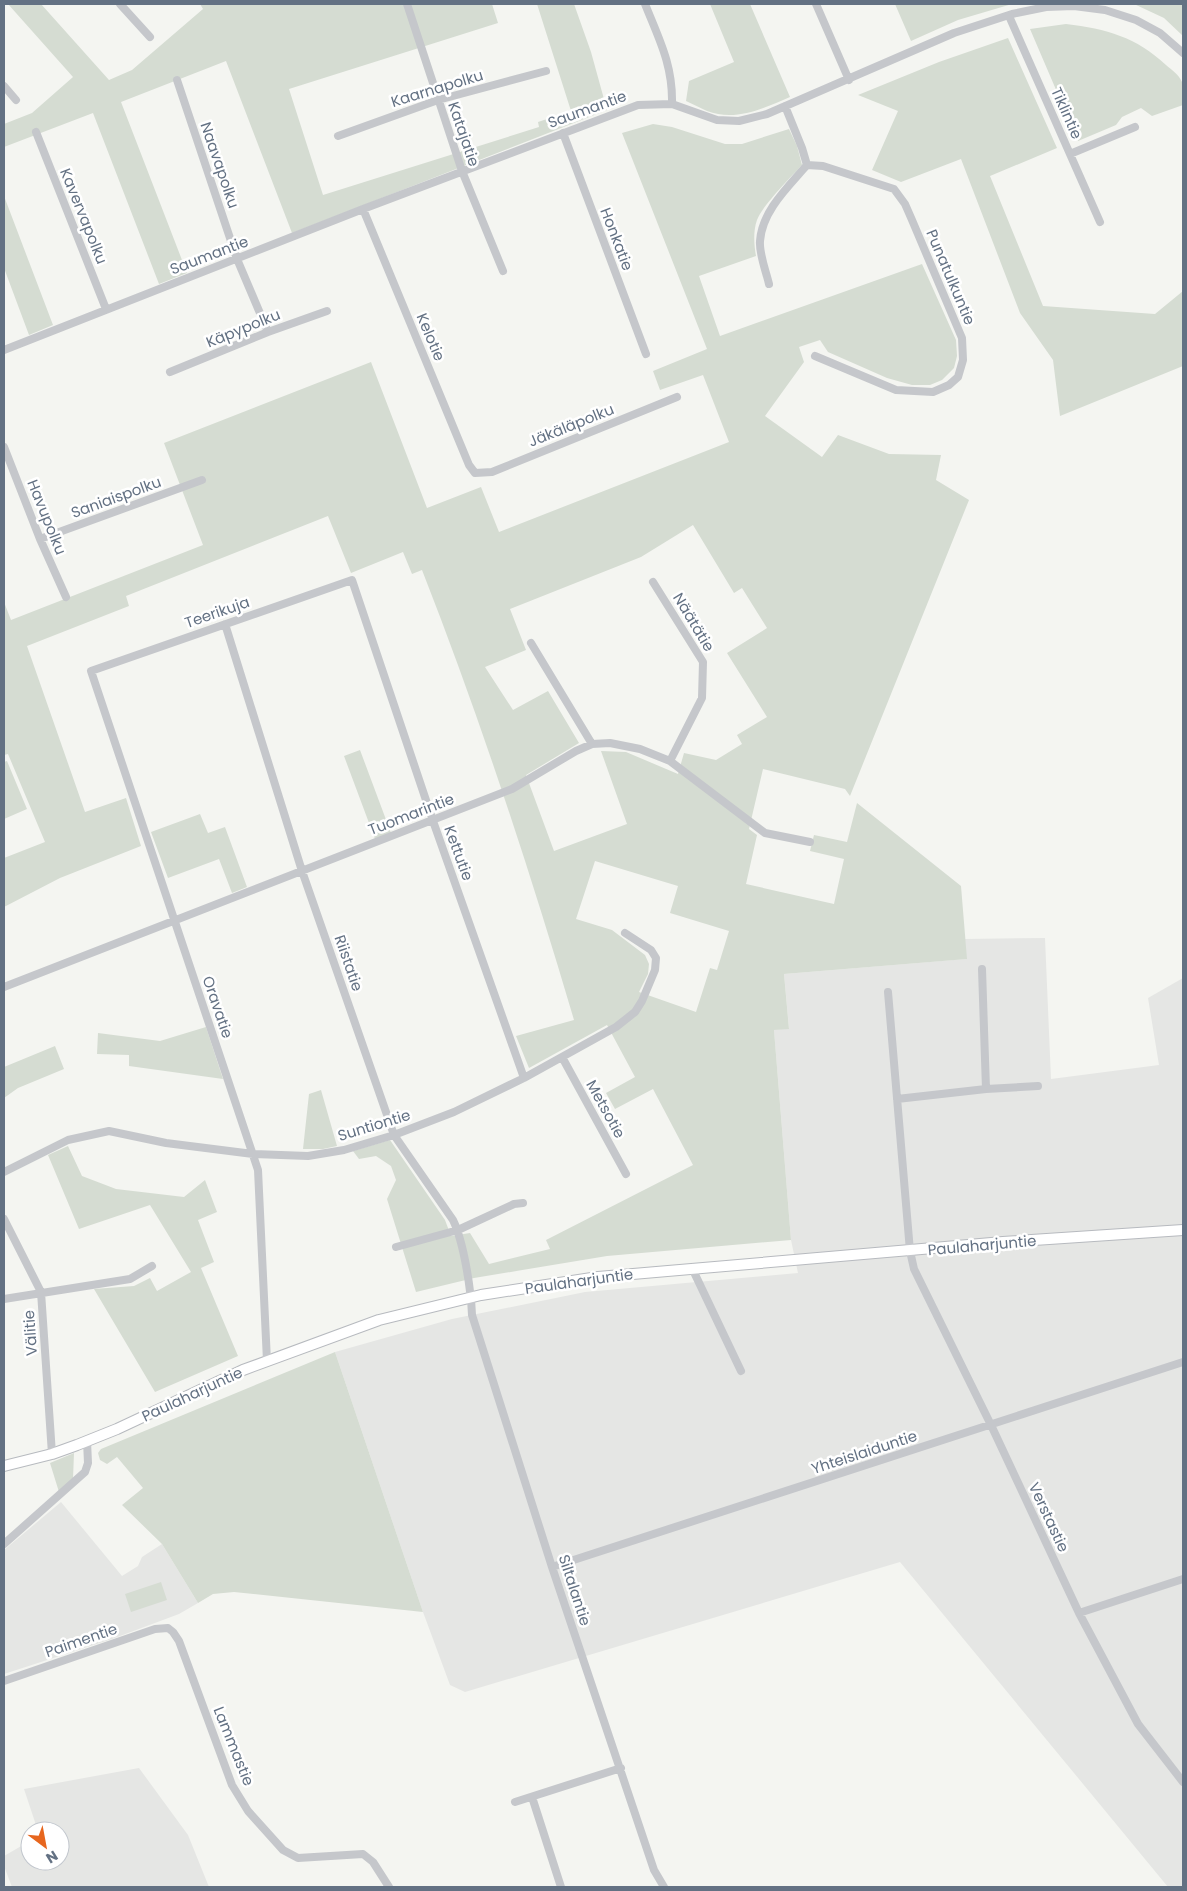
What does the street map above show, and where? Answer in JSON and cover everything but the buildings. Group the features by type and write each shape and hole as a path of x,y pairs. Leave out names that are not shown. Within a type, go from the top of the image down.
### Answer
{"main road":[{"name":"Paulaharjuntie","path":"4,1466 52,1454 87,1441 243,1370 379,1320 471,1298 595,1277 1003,1242 1183,1230"}],"street":[{"path":"120,4 150,37"},
{"name":"Katajatie","path":"407,4 462,171 503,272"},
{"path":"645,4 668,64 672,85 672,104"},
{"path":"816,4 849,80"},
{"name":"Saumantie","path":"4,350 363,209 638,105 672,104 717,120 739,121 767,114 954,33 1008,16 1046,7 1074,6 1105,10 1136,20 1160,33 1183,53"},
{"name":"Tiklintie","path":"1008,16 1100,222"},
{"name":"Kaarnapolku","path":"338,136 438,100 546,71"},
{"name":"Naavapolku","path":"177,80 237,259 268,332"},
{"path":"4,86 16,100"},
{"path":"769,284 760,243 764,222 780,197 807,165 785,106"},
{"path":"1070,154 1135,127"},
{"name":"Kavervapolku","path":"36,132 106,309"},
{"name":"Honkatie","path":"563,133 646,354"},
{"name":"Punatulkuntie","path":"807,165 823,166 894,190 912,220 962,338 963,360 958,377 949,385 933,392 896,390 815,356"},
{"name":"Kelotie","path":"363,209 469,465 475,473"},
{"name":"Käpypolku","path":"170,372 268,332 327,311"},
{"name":"Jäkäläpolku","path":"475,473 492,472 677,397"},
{"name":"Havupolku","path":"4,447 40,539 66,597"},
{"name":"Saniaispolku","path":"40,539 202,480"},
{"name":"Teerikuja","path":"91,671 352,580"},
{"name":"Kettutie","path":"352,580 433,821 524,1078"},
{"name":"Näätätie","path":"653,582 703,662 702,698 670,761"},
{"name":"Riistatie","path":"225,624 302,871 394,1134 458,1230 471,1298"},
{"path":"531,644 592,744"},
{"name":"Oravatie","path":"91,671 258,1170 267,1361"},
{"name":"Tuomarintie","path":"4,986 512,789 576,751 592,744 610,743 640,749 670,761 765,833 810,842"},
{"name":"Suntiontie","path":"4,1172 68,1140 108,1131 166,1143 253,1154 308,1156 344,1150 454,1112 524,1078 616,1027 635,1012 642,1001 654,970 656,958 651,950 625,933"},
{"path":"982,969 986,1089"},
{"name":"Verstastie","path":"888,992 910,1251 914,1269 1079,1613 1138,1724 1183,1782"},
{"name":"Metsotie","path":"562,1057 626,1174"},
{"path":"897,1099 986,1089 1038,1086"},
{"path":"396,1247 458,1230 514,1204 523,1203"},
{"name":"Välitie","path":"4,1219 41,1292 52,1454"},
{"path":"4,1299 130,1279 152,1266"},
{"path":"692,1268 741,1372"},
{"name":"Siltalantie","path":"471,1298 472,1315 552,1567 654,1870 664,1887"},
{"name":"Yhteislaiduntie","path":"552,1567 1183,1362"},
{"path":"4,1544 85,1472 88,1463 87,1441"},
{"path":"1079,1613 1183,1579"},
{"name":"Paimentie","path":"4,1681 155,1629 168,1628"},
{"name":"Lammastie","path":"168,1628 179,1641 232,1785 248,1811 283,1850 298,1858 363,1854 373,1862 389,1887"},
{"path":"515,1802 621,1768"},
{"path":"532,1797 560,1887"}],"shaded area":[{"path":"8,4 41,4 109,80 132,70 203,9 200,4 492,4 498,23 289,89 323,195 539,127 538,122 571,111 537,4 574,4 591,52 607,110 292,233 226,61 121,102 187,273 159,284 93,113 4,147 4,124 32,113 73,77"},
{"path":"710,4 750,4 790,97 750,112 729,115 707,111 686,101 689,81 734,62"},
{"path":"895,4 1012,4 958,20 911,41"},
{"path":"1134,4 1183,4 1183,36 1164,18"},
{"path":"1066,24 1120,36 1155,55 1182,82 1183,105 1152,116 1141,108 1122,117 1116,125 1078,141 1030,29"},
{"path":"1008,38 1057,148 990,176 1043,306 1155,314 1183,291 1183,366 1060,416 1053,360 1020,313 961,159 901,182 872,170 898,111 858,95 939,62"},
{"path":"653,124 672,127 725,144 742,144 789,129 797,146 802,165 760,214 754,238 756,256 699,276 720,336 922,264 956,340 957,356 954,368 942,380 930,385 912,385 887,378 828,352 820,340 799,347 804,362 765,416 822,457 838,435 889,454 941,455 936,480 969,500 850,796 845,789 763,769 749,829 757,835 746,884 834,904 844,859 810,851 814,835 847,842 857,803 961,886 967,959 784,974 789,1029 774,1030 791,1240 607,1256 474,1278 416,1292 387,1199 396,1180 391,1166 376,1156 359,1159 353,1151 390,1140 445,1220 451,1236 470,1233 489,1264 550,1249 546,1240 693,1165 653,1089 615,1109 606,1093 635,1077 607,1025 529,1068 516,1036 574,1020 503,794 464,681 422,570 412,574 403,552 351,573 328,516 126,596 129,606 27,646 85,812 126,798 141,846 60,878 4,907 4,858 45,842 8,754 4,755 4,602 11,620 203,545 164,443 371,362 427,508 481,487 499,532 729,442 703,375 660,390 653,371 707,349 622,133","holes":["693,525 734,593 742,588 767,628 727,653 767,717 737,735 742,744 716,760 684,753 678,774 626,752 601,751 627,824 554,851 526,775 579,743 548,691 513,710 485,667 526,650 510,609 641,557","595,861 678,886 670,913 729,931 717,970 710,968 696,1012 639,992 648,974 649,964 645,955 612,930 576,919"]},
{"path":"4,196 53,325 29,335 4,268"},
{"path":"360,750 391,833 375,839 344,756"},
{"path":"7,761 27,809 4,819 4,762"},
{"path":"200,814 208,833 225,827 247,887 232,893 219,859 168,878 151,832"},
{"path":"1045,938 1051,1079 1159,1065 1148,998 1183,978 1183,1887 1168,1887 900,1562 465,1692 450,1685 423,1612 335,1352 452,1319 585,1292 798,1273 791,1240 774,1030 789,1028 784,974 966,959 965,939"},
{"path":"206,1027 223,1079 129,1066 129,1055 97,1054 98,1033 160,1041"},
{"path":"55,1046 64,1069 18,1088 4,1098 4,1067"},
{"path":"321,1090 337,1146 323,1149 303,1149 309,1094"},
{"path":"68,1146 82,1176 116,1189 184,1197 205,1180 217,1212 198,1220 214,1262 201,1268 238,1356 155,1392 94,1289 134,1286 150,1278 157,1291 191,1272 150,1205 79,1229 48,1155"},
{"path":"335,1352 423,1612 234,1592 213,1594 198,1603 162,1544 122,1505 143,1488 117,1457 107,1464 100,1460 98,1453 101,1449"},
{"path":"74,1453 73,1479 59,1492 50,1463"},
{"path":"61,1502 122,1576 138,1566 142,1557 162,1544 198,1603 179,1614 112,1639 4,1674 4,1550"},
{"path":"161,1582 167,1600 131,1612 125,1594"},
{"path":"139,1768 188,1835 209,1887 12,1887 4,1866 4,1856 20,1847 20,1871 70,1871 70,1821 35,1821 24,1789"}]}
